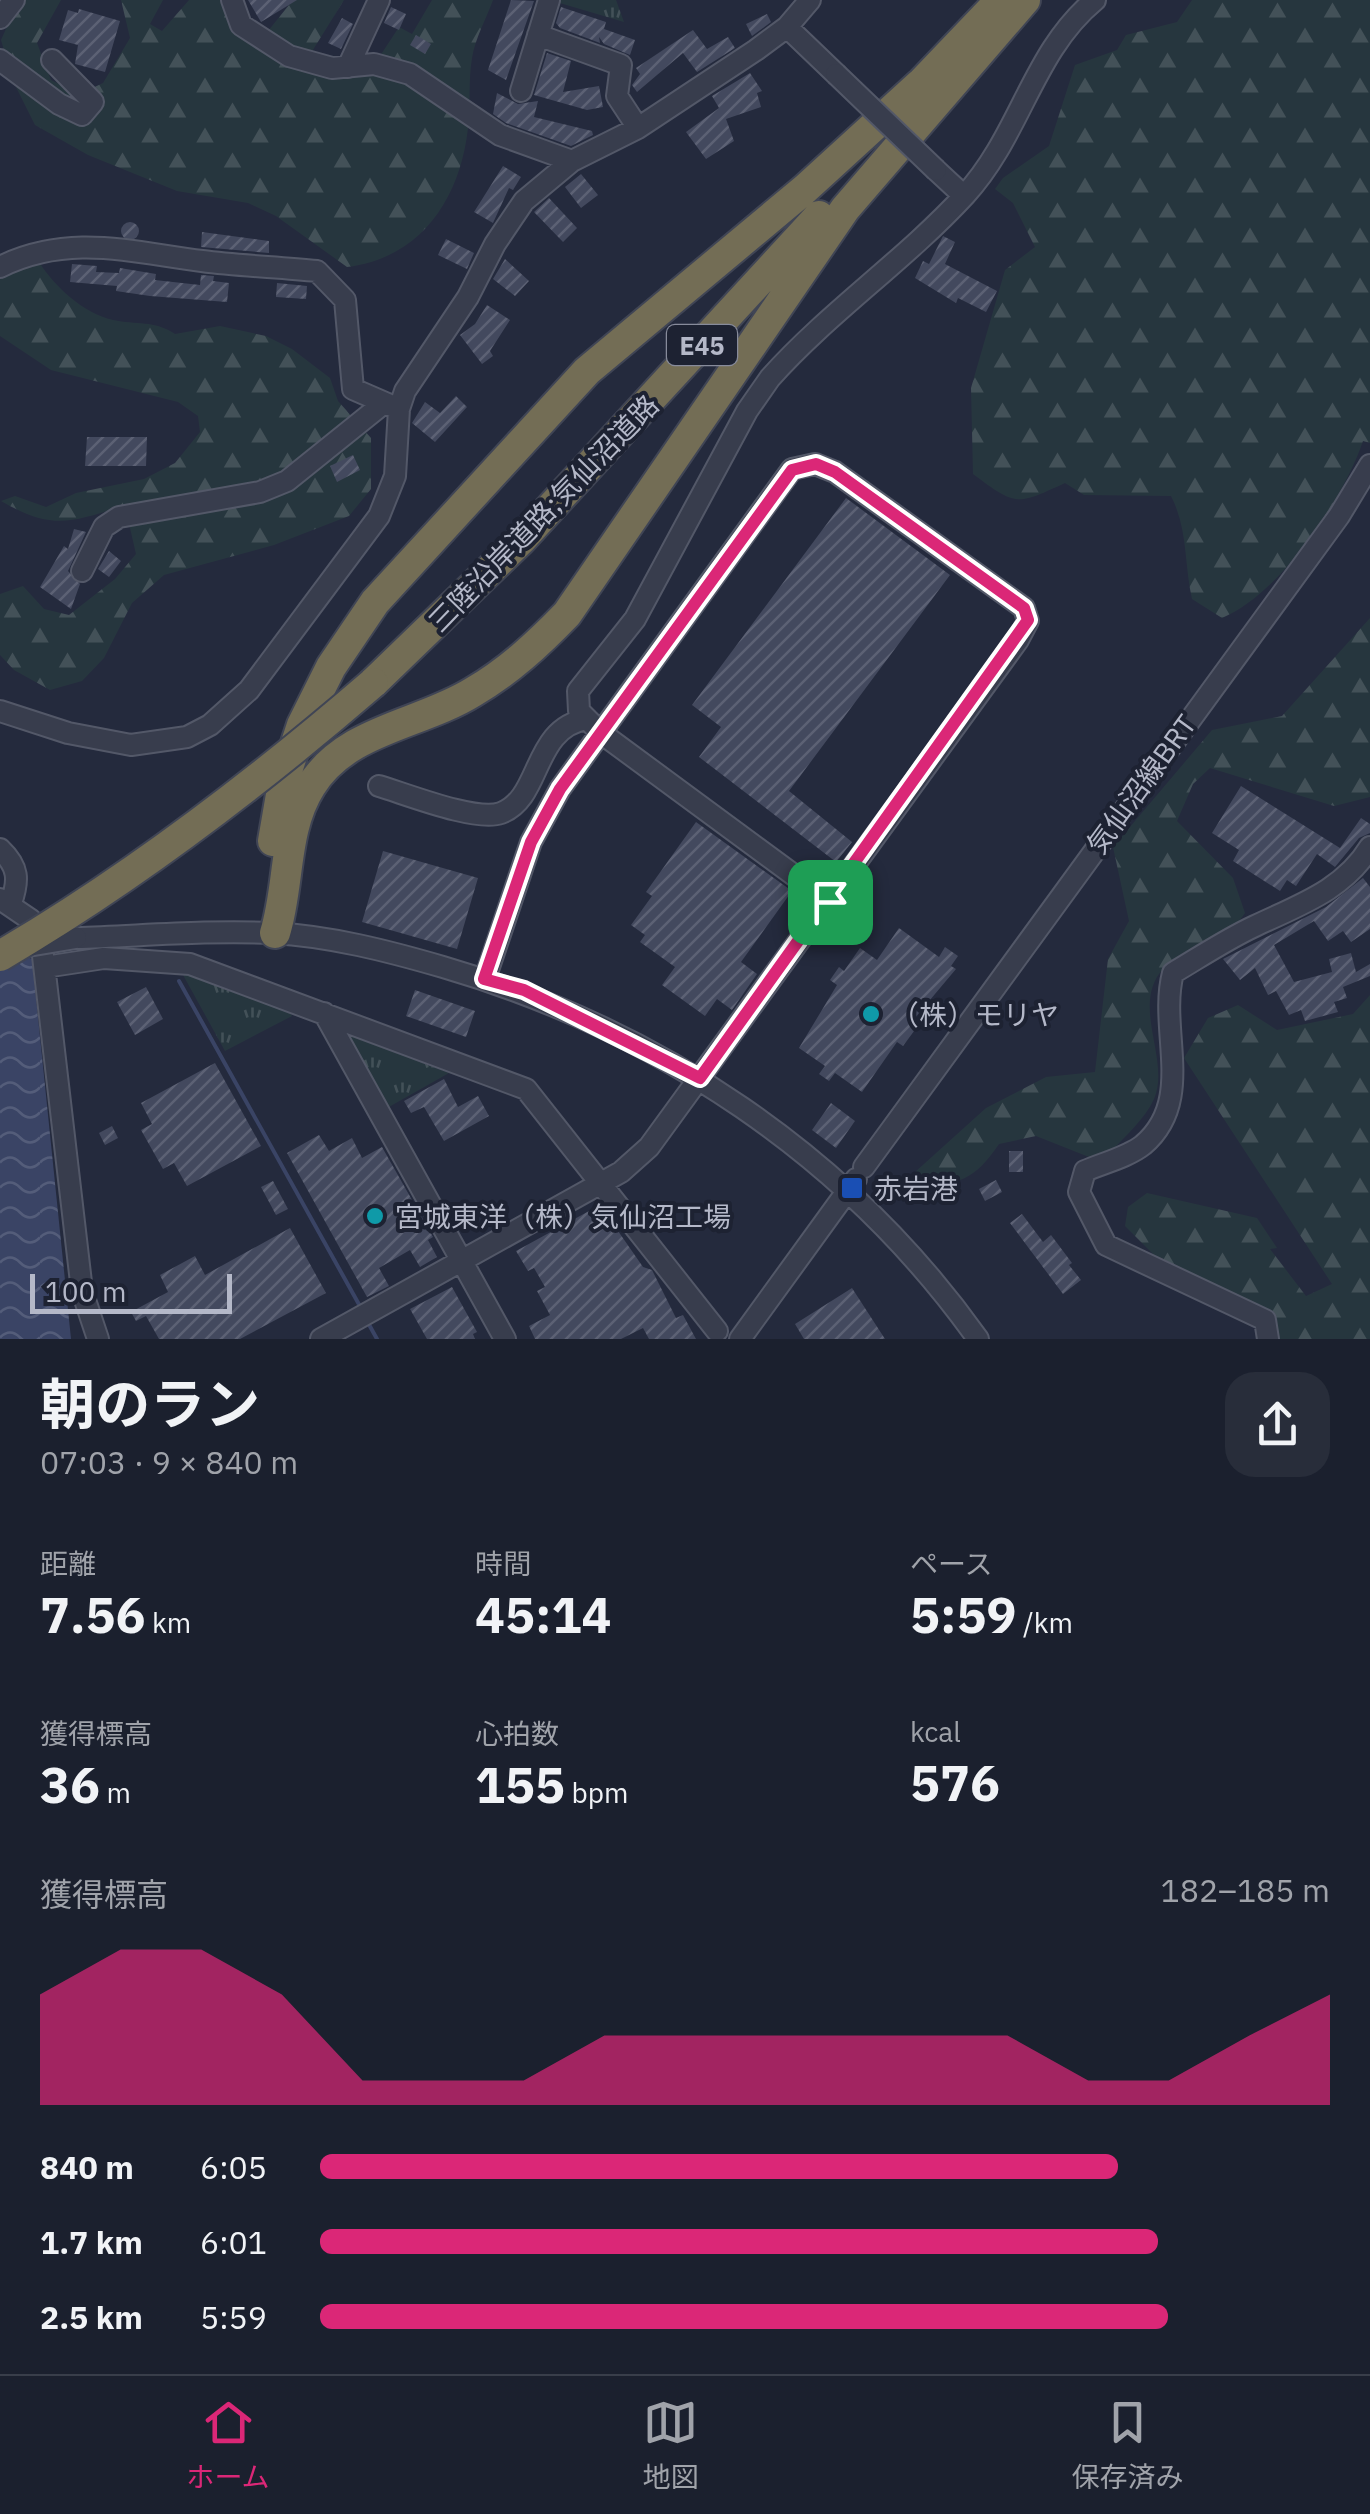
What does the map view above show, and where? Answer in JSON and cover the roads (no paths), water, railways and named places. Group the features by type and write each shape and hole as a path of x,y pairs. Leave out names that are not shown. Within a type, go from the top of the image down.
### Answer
{"highway":[{"name":"三陸沿岸道路;気仙沼道路","path":"0,941 200,808 369,678 549,490 1000,0"},
{"name":"三陸沿岸道路;気仙沼道路","path":"0,954 79,908 209,817 369,678 547,513 1025,0"},
{"path":"275,933 285,902 290,837 298,813 328,762 354,744 472,694 512,667 567,614 845,209 1025,0"},
{"path":"275,933 268,899 283,783 314,700 375,602 587,371 806,189 920,84"}],"street":[{"path":"0,18 14,0"},
{"path":"232,0 241,25 289,56 332,68 374,64 410,74 500,135 572,161"},
{"path":"348,66 379,0"},
{"path":"521,90 550,0"},
{"path":"82,570 104,526 119,517 260,492 287,481 392,407 468,298 524,201 572,161 638,128 787,27 810,0"},
{"path":"830,902 594,726 579,712 578,691 635,619 747,411 770,378 964,196 1012,130 1049,52 1094,0"},
{"path":"787,27 964,196"},
{"path":"538,36 621,65 618,96 638,128"},
{"path":"0,60 59,104 82,115 93,102 52,60"},
{"path":"0,267 66,245 96,245 202,261 317,270 345,300 353,389 392,407"},
{"path":"0,712 68,733 130,745 187,737 210,725 249,690 379,516 395,476 392,407"},
{"path":"320,1339 601,1182 648,1147 1018,640 1028,620 1024,608 835,472 816,464 799,465 594,726 531,842 484,979"},
{"name":"気仙沼線BRT","path":"740,1339 765,1304 779,1294 848,1189 1338,516 1370,465"},
{"path":"380,786 479,814 501,813 518,800 551,740 568,722 594,726"},
{"path":"1268,1339 1265,1320 1106,1245 1080,1192 1085,1171 1142,1146 1163,1120 1174,1084 1166,1002 1173,973 1253,926 1302,906 1355,872 1370,847"},
{"path":"0,850 16,870 18,882 5,901 36,926 45,967 82,1291 98,1339"},
{"path":"0,954 76,938 275,933 382,949 524,990 700,1078 848,1189 924,1268 978,1339"},
{"path":"45,967 104,958 190,964 526,1088 717,1331"},
{"path":"324,1013 505,1339"}],"water":[{"path":"0,944 32,959 71,1339 0,1339"}],"waterway":[{"path":"179,981 361,1308"},
{"path":"367,1321 377,1339"}],"place":[{"name":"（株）モリヤ","path":"871,1014"},
{"name":"赤岩港","path":"852,1188"},
{"name":"宮城東洋（株）気仙沼工場","path":"375,1216"}]}
